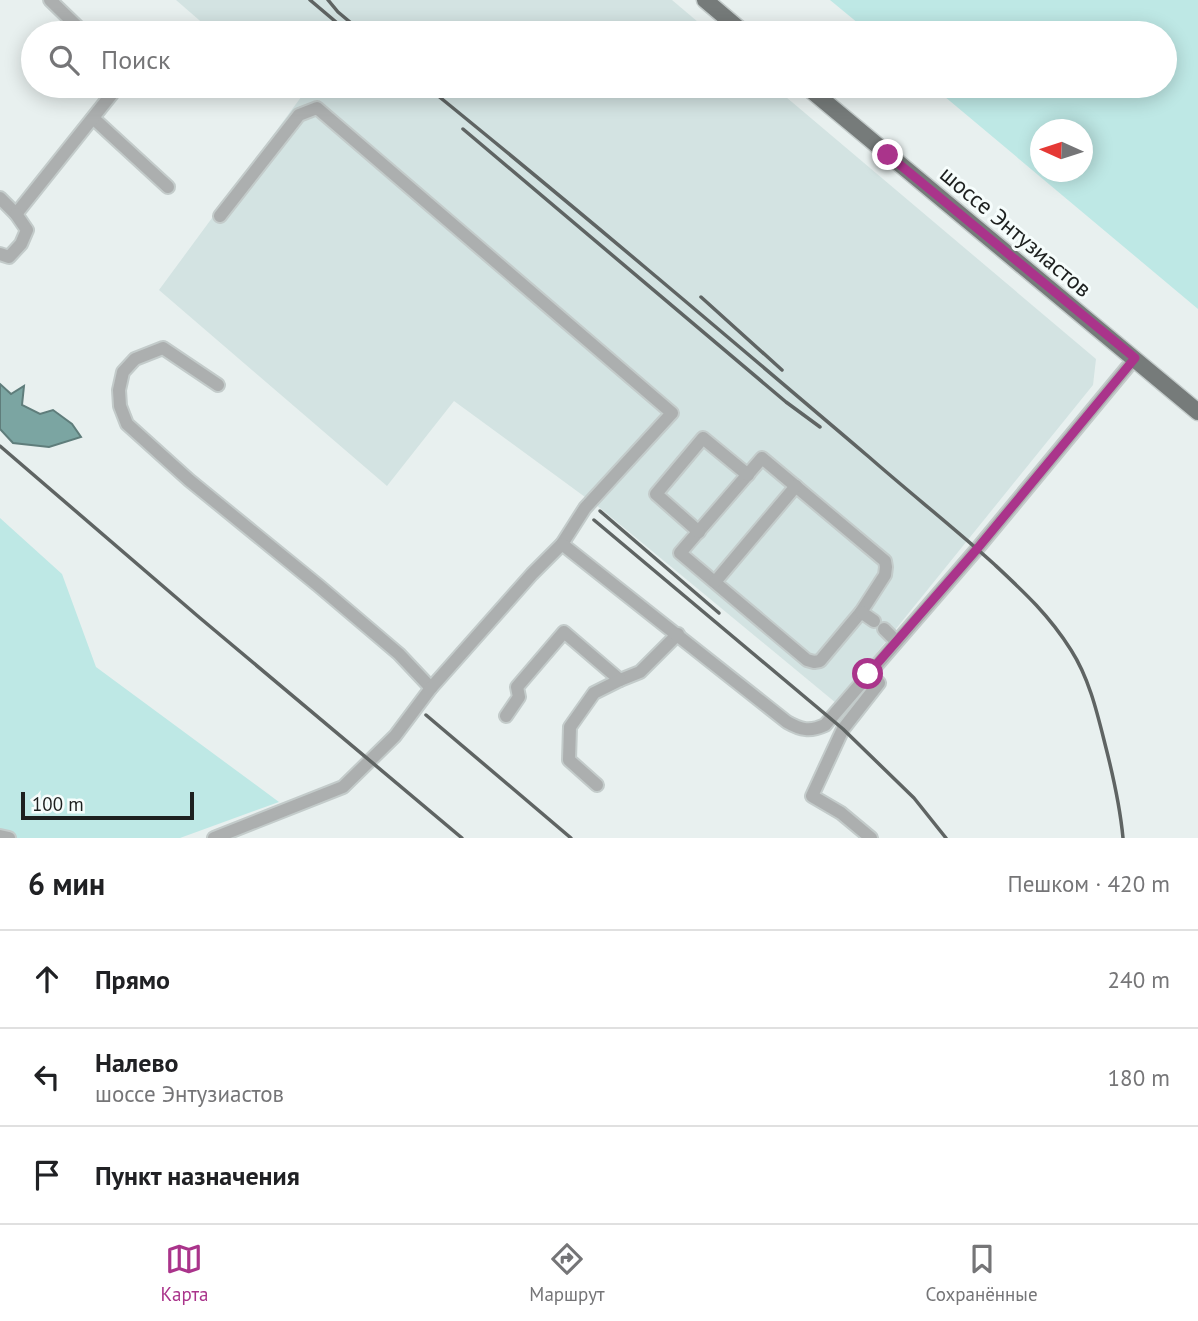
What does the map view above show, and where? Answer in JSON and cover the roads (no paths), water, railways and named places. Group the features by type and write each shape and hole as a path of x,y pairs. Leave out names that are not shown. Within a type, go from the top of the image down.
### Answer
{"main road":[{"path":"705,0 730,21"},
{"name":"шоссе Энтузиастов","path":"821,98 1198,412"}],"street":[{"path":"50,0 72,21"},
{"path":"16,214 109,98"},
{"path":"214,838 342,787 395,736 431,688 562,544 585,508 673,414 317,108 299,115 220,216"},
{"path":"93,118 168,187"},
{"path":"0,198 27,230 21,244 9,257 0,254"},
{"path":"218,386 163,348 135,359 123,372 119,390 120,406 127,424 189,480 399,654 431,688"},
{"path":"562,544 787,722 800,729 816,729 825,725 977,549 1135,358"},
{"path":"699,532 656,494 703,438 748,475"},
{"path":"762,458 796,486 881,556 886,568 885,575 861,612 820,661 814,662 807,660 680,553 762,458"},
{"path":"715,582 796,486"},
{"path":"861,612 896,641"},
{"path":"506,716 519,697 517,687 564,632 620,680"},
{"path":"597,785 569,760 570,727 594,693 640,672 678,634"},
{"path":"868,674 879,683 843,729 812,796 841,813 871,838"},
{"path":"0,835 9,838"}],"railway":[{"path":"310,0 335,21"},
{"path":"328,0 349,21"},
{"path":"441,98 947,523 1036,604 1071,650 1088,684 1111,767 1123,838"},
{"path":"463,129 786,402 820,427"},
{"path":"701,297 782,370"},
{"path":"0,446 462,838"},
{"path":"600,511 719,613"},
{"path":"594,520 843,729 914,798 946,838"},
{"path":"426,715 571,838"}]}
